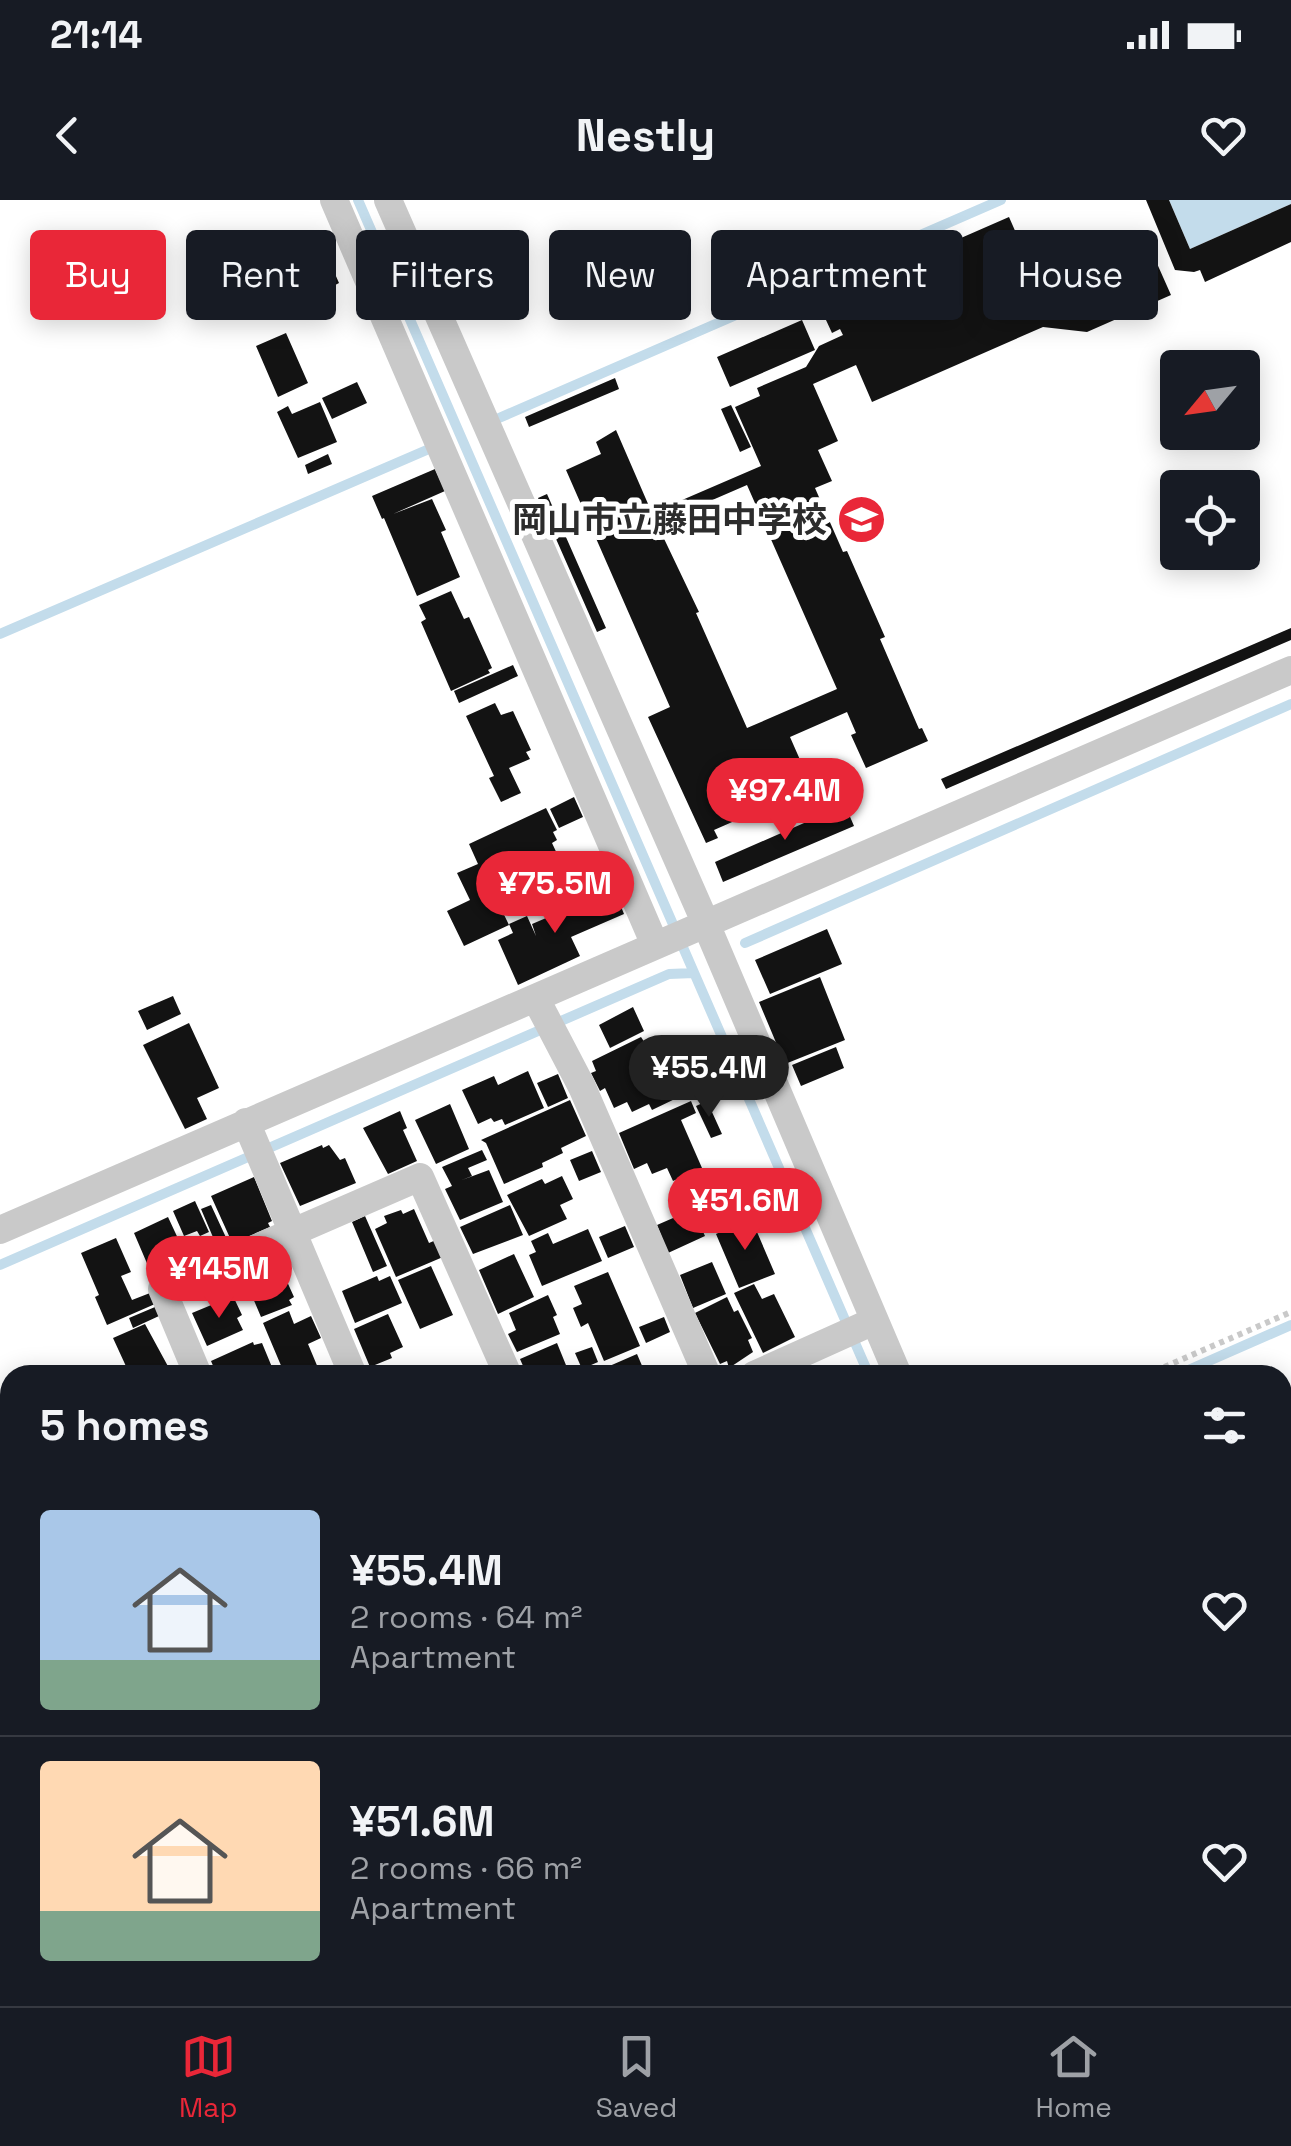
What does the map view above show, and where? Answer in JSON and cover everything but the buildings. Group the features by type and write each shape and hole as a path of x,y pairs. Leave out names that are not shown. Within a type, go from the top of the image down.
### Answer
{"street":[{"path":"334,200 681,934 858,1328 889,1365"},
{"path":"388,200 681,934"},
{"path":"0,1230 254,1142 545,1017 681,934 1291,670"},
{"path":"545,1017 582,1087 703,1365"},
{"path":"254,1142 350,1365"},
{"path":"194,1365 162,1289 420,1177 504,1365"},
{"path":"776,1365 858,1328"}],"path":[{"path":"1169,1365 1291,1312"}],"water":[{"path":"1169,200 1291,200 1291,204 1190,249"}],"waterway":[{"path":"358,200 865,1365"},
{"path":"499,418 1001,200"},
{"path":"0,634 429,449"},
{"path":"745,943 1291,704"},
{"path":"0,1265 669,974 694,973"},
{"path":"1200,1365 1291,1325"}],"place":[{"name":"岡山市立藤田中学校","path":"862,520"}]}
